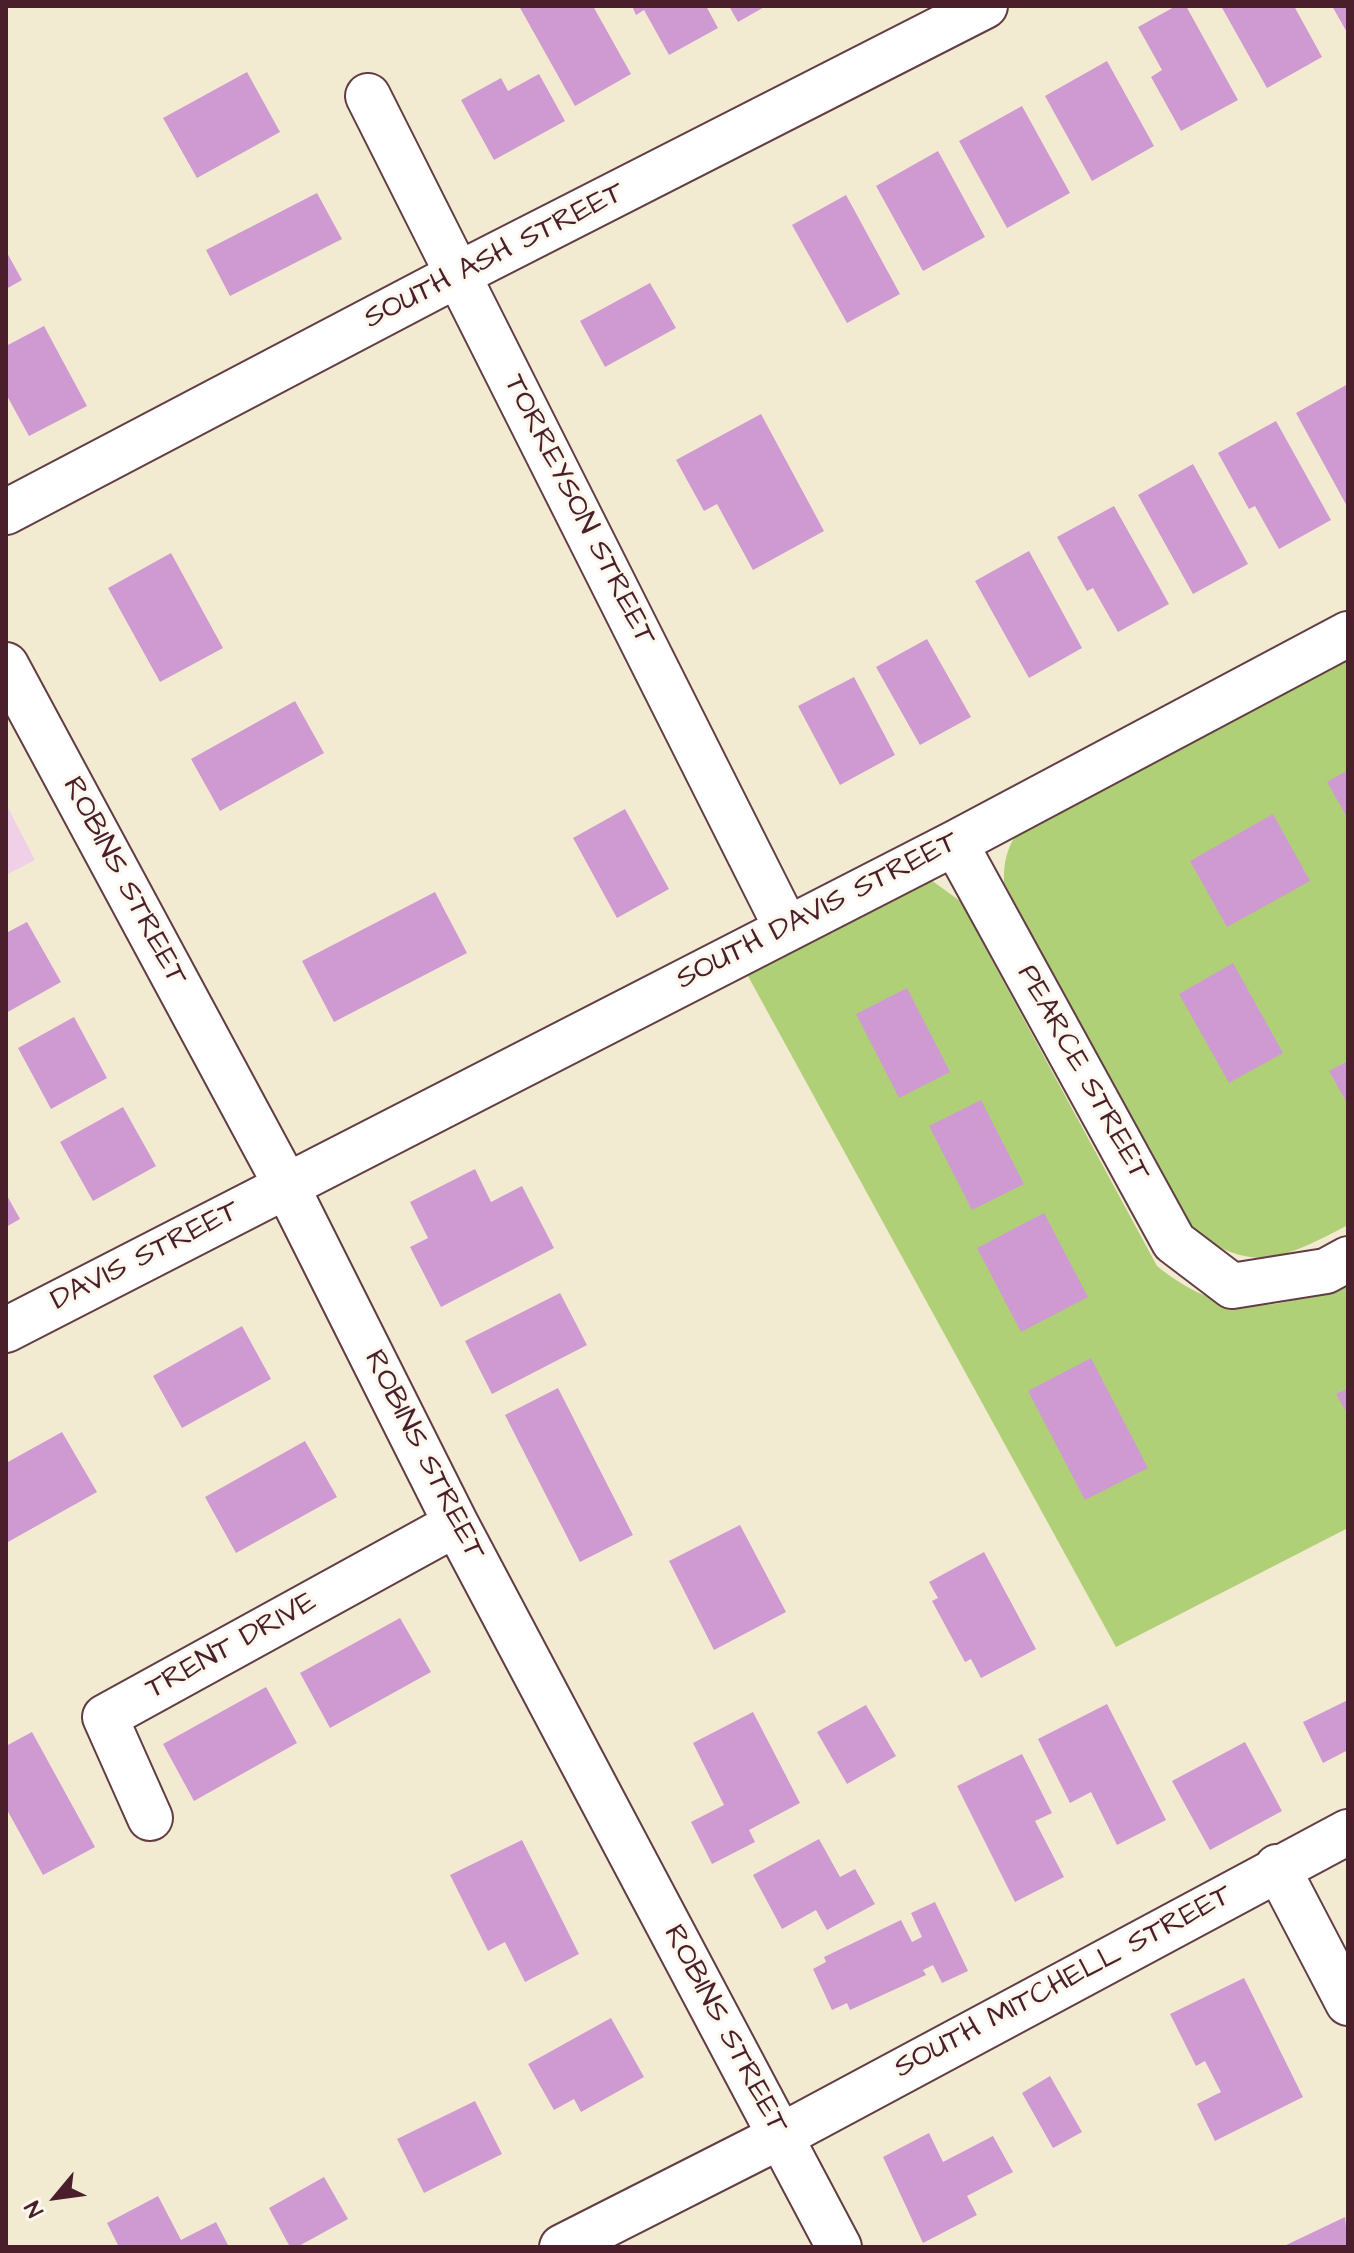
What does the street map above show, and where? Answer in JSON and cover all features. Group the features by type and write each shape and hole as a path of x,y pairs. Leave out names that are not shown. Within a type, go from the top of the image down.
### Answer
{"street":[{"name":"SOUTH ASH STREET","path":"6,512 459,274 985,6"},
{"name":"TORREYSON STREET","path":"368,96 786,927"},
{"name":"SOUTH DAVIS STREET","path":"286,1185 955,843 1348,634"},
{"name":"ROBINS STREET","path":"6,665 286,1185 456,1524 839,2247"},
{"name":"PEARCE STREET","path":"955,843 1174,1242 1232,1286 1326,1271 1348,1259"},
{"name":"DAVIS STREET","path":"6,1330 286,1185"},
{"name":"TRENT DRIVE","path":"150,1818 105,1717 456,1524"},
{"name":"SOUTH MITCHELL STREET","path":"562,2247 781,2136 1277,1867 1348,1832"},
{"path":"1277,1867 1348,2003"}],"shaded area":[{"path":"6,804 35,860 6,875"}],"green space":[{"path":"1348,651 1348,1225 1283,1254 1246,1256 1227,1251 1206,1240 1183,1223 1004,882 1006,857 1025,821"},
{"path":"931,880 960,901 1157,1266 1204,1295 1250,1305 1297,1299 1348,1278 1348,1528 1116,1647 743,967 913,882"}],"building":[{"path":"519,6 593,6 631,74 575,106"},
{"path":"632,6 706,6 718,28 669,55 644,10 636,15"},
{"path":"729,6 766,6 738,22"},
{"path":"1176,6 1186,6 1238,100 1181,131 1151,77 1162,70 1138,27"},
{"path":"1221,6 1294,6 1322,57 1267,88"},
{"path":"1332,6 1348,6 1348,34"},
{"path":"1107,61 1154,146 1092,181 1045,96"},
{"path":"247,72 280,132 197,178 163,118"},
{"path":"539,74 565,121 494,160 461,100 501,78 508,91"},
{"path":"1022,106 1070,193 1007,228 959,141"},
{"path":"938,151 985,237 923,271 876,186"},
{"path":"317,193 342,239 230,296 206,250"},
{"path":"846,195 900,294 847,323 792,225"},
{"path":"6,251 22,280 6,289"},
{"path":"650,283 676,328 605,367 580,321"},
{"path":"44,326 87,406 29,436 6,394 6,346"},
{"path":"1348,384 1348,508 1296,413"},
{"path":"761,414 824,531 753,570 717,504 704,511 676,460"},
{"path":"1276,421 1331,520 1279,549 1255,506 1249,509 1218,453"},
{"path":"1193,464 1248,564 1193,594 1138,495"},
{"path":"1114,506 1169,604 1118,632 1093,588 1087,591 1057,537"},
{"path":"1029,551 1082,648 1029,678 975,581"},
{"path":"171,553 223,648 160,682 108,588"},
{"path":"927,639 971,717 920,745 876,667"},
{"path":"854,677 895,755 840,785 798,706"},
{"path":"295,701 324,753 220,811 191,759"},
{"path":"1348,770 1348,819 1327,782"},
{"path":"625,809 669,889 617,918 573,838"},
{"path":"1273,814 1310,881 1227,927 1190,861"},
{"path":"435,892 467,953 334,1022 302,961"},
{"path":"27,922 61,982 6,1013 6,933"},
{"path":"1233,963 1283,1053 1229,1083 1179,994"},
{"path":"907,988 950,1072 899,1098 856,1014"},
{"path":"74,1017 107,1078 51,1109 18,1048"},
{"path":"1348,1061 1348,1105 1329,1071"},
{"path":"981,1100 1024,1184 972,1210 929,1126"},
{"path":"123,1107 156,1166 93,1201 60,1142"},
{"path":"475,1169 491,1202 522,1186 554,1248 441,1307 410,1247 428,1238 410,1202"},
{"path":"6,1194 20,1219 6,1227"},
{"path":"1044,1213 1088,1297 1021,1332 977,1248"},
{"path":"560,1293 587,1345 492,1394 465,1341"},
{"path":"242,1326 271,1379 182,1428 153,1376"},
{"path":"1091,1358 1148,1468 1085,1500 1028,1391"},
{"path":"558,1388 633,1535 580,1562 505,1415"},
{"path":"1348,1388 1348,1415 1336,1394"},
{"path":"62,1432 97,1492 8,1542 6,1463"},
{"path":"305,1441 337,1497 236,1553 205,1497"},
{"path":"740,1525 786,1612 714,1650 669,1561"},
{"path":"984,1552 1036,1649 981,1678 971,1659 965,1662 932,1601 938,1598 929,1582"},
{"path":"400,1618 431,1672 330,1728 300,1673"},
{"path":"266,1687 297,1743 194,1801 163,1744"},
{"path":"1348,1700 1348,1750 1323,1763 1303,1722"},
{"path":"1107,1704 1166,1820 1117,1845 1091,1792 1070,1803 1038,1739"},
{"path":"866,1705 896,1756 847,1784 817,1732"},
{"path":"753,1712 800,1803 749,1830 755,1842 712,1864 691,1822 724,1805 693,1743"},
{"path":"32,1732 95,1847 43,1875 6,1808 6,1746"},
{"path":"1245,1742 1282,1811 1210,1850 1172,1781"},
{"path":"1022,1754 1052,1813 1035,1821 1064,1877 1015,1902 957,1786"},
{"path":"819,1839 840,1877 855,1869 875,1904 827,1930 816,1910 782,1929 753,1875"},
{"path":"522,1840 579,1954 525,1982 505,1942 488,1951 450,1875"},
{"path":"935,1902 968,1971 942,1983 933,1965 923,1970 926,1975 850,2010 847,2003 832,2010 813,1969 826,1962 824,1957 901,1920 912,1942 922,1937 911,1913"},
{"path":"1244,1978 1303,2097 1215,2141 1197,2104 1221,2092 1205,2061 1196,2066 1170,2014"},
{"path":"611,2018 644,2077 581,2112 574,2099 554,2110 528,2064"},
{"path":"1050,2076 1082,2132 1053,2148 1022,2093"},
{"path":"475,2101 502,2154 424,2193 397,2139"},
{"path":"929,2133 943,2162 993,2136 1013,2172 967,2196 977,2215 923,2243 883,2157"},
{"path":"324,2177 348,2219 297,2247 290,2247 269,2208"},
{"path":"158,2196 181,2240 216,2222 229,2247 119,2247 107,2223"},
{"path":"1345,2217 1348,2247 1282,2247"}]}
